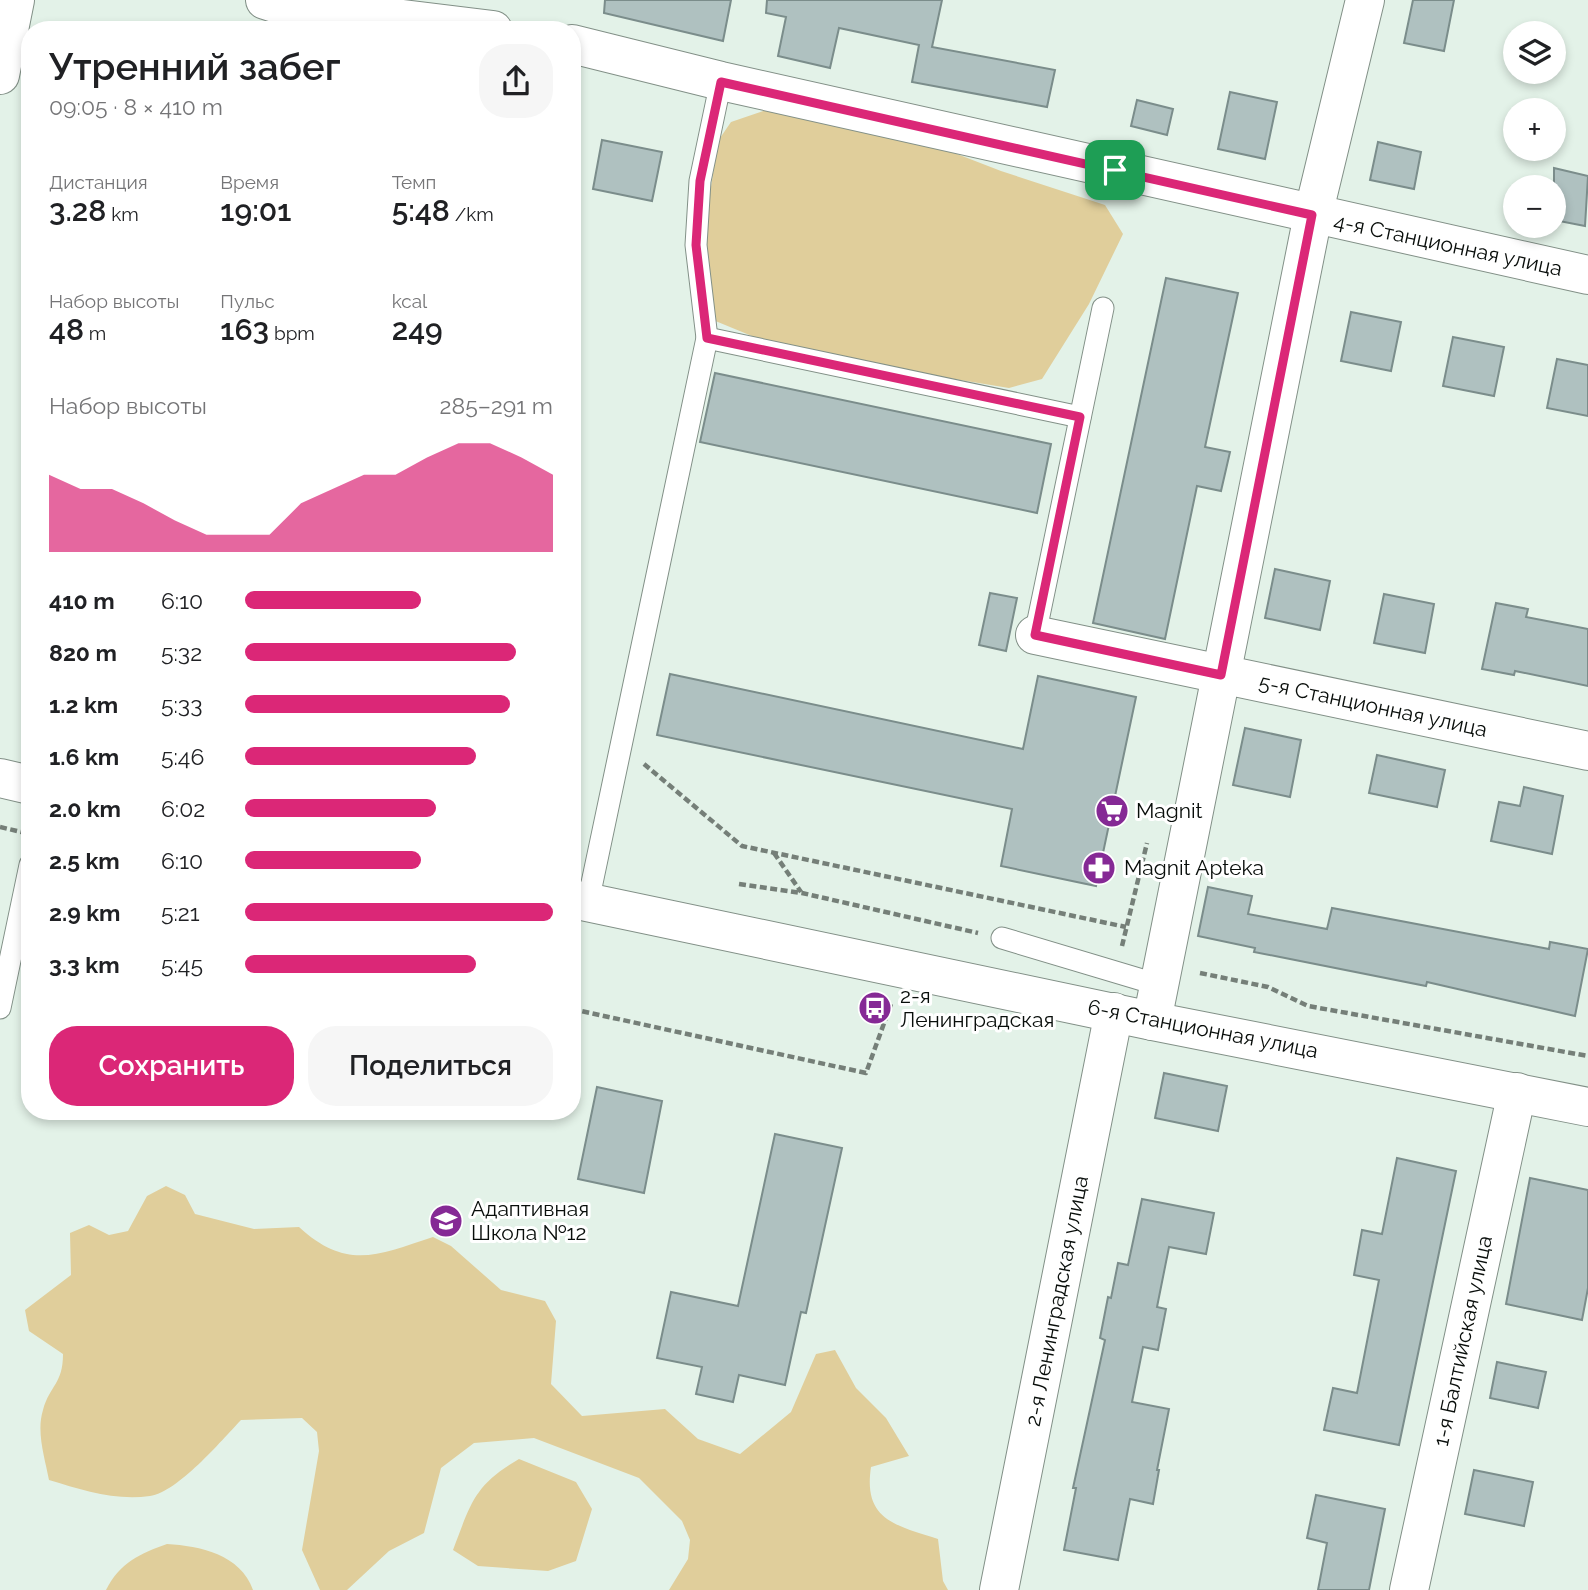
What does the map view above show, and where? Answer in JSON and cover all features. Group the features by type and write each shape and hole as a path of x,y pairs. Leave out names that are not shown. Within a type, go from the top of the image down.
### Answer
{"street":[{"path":"0,75 15,0"},
{"path":"265,0 293,9 344,19 394,18 419,21"},
{"path":"1158,990 1312,215 1365,0"},
{"name":"4-я Станционная улица","path":"581,46 721,82 1588,275"},
{"name":"5-я Станционная улица","path":"1035,635 1588,751"},
{"path":"0,778 21,783"},
{"name":"6-я Станционная улица","path":"581,900 1114,1012 1158,990 1517,1092 1588,1107"},
{"name":"2-я Ленинградская улица","path":"999,1590 1114,1012"},
{"name":"1-я Балтийская улица","path":"1409,1590 1517,1092"}],"lane":[{"path":"581,896 622,745 707,338 696,245 700,181 721,82"},
{"path":"1035,635 1103,308"},
{"path":"707,338 1080,417"},
{"path":"0,1007 21,908"},
{"path":"1002,937 1158,990"}],"path":[{"path":"622,745 742,846 1126,927"},
{"path":"0,827 21,832"},
{"path":"774,852 802,893"},
{"path":"739,884 802,893 860,909 1002,937"},
{"path":"1158,990 1268,987 1308,1006 1588,1056"},
{"path":"581,1011 866,1073 893,998"}],"shaded area":[{"path":"769,109 882,125 1001,171 1105,205 1123,234 1089,304 1042,379 1009,388 875,366 764,341 713,320 702,246 718,141 731,122"},
{"path":"166,1186 185,1195 195,1214 254,1229 299,1227 332,1250 348,1254 379,1253 433,1237 451,1246 501,1290 545,1301 556,1321 551,1384 582,1416 665,1409 698,1439 740,1454 791,1412 816,1354 835,1350 856,1388 886,1418 909,1456 871,1467 872,1499 885,1518 938,1539 943,1581 948,1590 669,1590 688,1559 690,1540 682,1521 639,1478 534,1438 474,1443 441,1468 424,1533 389,1551 347,1590 320,1590 302,1550 319,1451 317,1432 302,1418 241,1420 186,1476 150,1496 111,1496 49,1480 42,1445 41,1418 59,1378 63,1354 29,1331 25,1310 71,1275 70,1233 89,1225 109,1235 128,1231 147,1196"},
{"path":"519,1459 576,1482 592,1509 576,1561 548,1571 478,1566 453,1550 470,1507 483,1487 504,1468"},
{"path":"167,1544 218,1554 239,1568 253,1590 106,1590 124,1566 148,1551"}],"building":[{"path":"605,0 731,0 723,41 604,13"},
{"path":"767,0 942,0 932,47 1055,70 1047,107 912,82 919,45 839,28 830,68 778,56 786,17 766,13"},
{"path":"1413,0 1454,0 1444,51 1404,43"},
{"path":"1230,92 1277,102 1265,159 1218,149"},
{"path":"1137,100 1173,109 1167,135 1131,126"},
{"path":"602,140 662,152 652,201 593,189"},
{"path":"1378,142 1421,152 1414,189 1370,180"},
{"path":"1554,168 1588,176 1585,226 1566,222 1566,175 1554,175"},
{"path":"1166,278 1238,293 1205,447 1230,452 1221,491 1197,486 1165,639 1093,623"},
{"path":"1351,312 1401,322 1391,371 1341,361"},
{"path":"1453,337 1504,347 1494,396 1443,386"},
{"path":"1557,359 1588,365 1588,416 1547,408"},
{"path":"715,373 1051,444 1037,513 700,442"},
{"path":"1275,569 1330,581 1320,630 1265,618"},
{"path":"990,593 1017,598 1006,651 979,645"},
{"path":"1384,594 1434,604 1425,653 1374,643"},
{"path":"1496,603 1528,609 1526,617 1588,629 1588,686 1515,671 1514,675 1482,669"},
{"path":"670,674 1023,749 1038,676 1136,697 1096,886 1001,866 1012,809 657,735"},
{"path":"1245,728 1301,740 1290,797 1233,785"},
{"path":"1377,755 1445,770 1437,807 1369,793"},
{"path":"1524,787 1563,796 1552,854 1491,841 1499,802 1520,806"},
{"path":"1208,887 1252,896 1248,914 1327,929 1332,908 1549,949 1550,942 1588,949 1575,1016 1427,982 1426,986 1254,952 1255,948 1198,936"},
{"path":"1164,1073 1227,1086 1218,1131 1155,1118"},
{"path":"597,1087 662,1101 644,1193 578,1179"},
{"path":"775,1134 842,1148 806,1313 801,1312 785,1385 739,1375 733,1402 696,1394 702,1367 657,1358 671,1292 738,1306"},
{"path":"1397,1158 1456,1171 1399,1445 1324,1430 1333,1388 1357,1393 1379,1280 1354,1275 1362,1230 1382,1234"},
{"path":"1530,1178 1588,1190 1588,1288 1582,1320 1506,1304"},
{"path":"1142,1199 1214,1213 1206,1254 1169,1247 1157,1307 1166,1309 1158,1350 1143,1347 1132,1402 1169,1409 1153,1504 1130,1499 1118,1560 1064,1550 1076,1488 1073,1488 1105,1340 1100,1338 1108,1297 1111,1298 1118,1263 1128,1265"},
{"path":"1497,1362 1546,1372 1538,1408 1490,1398"},
{"path":"1474,1470 1533,1482 1524,1526 1465,1514"},
{"path":"1316,1495 1385,1509 1369,1590 1318,1590 1327,1543 1307,1538"}],"place":[{"name":"Magnit","path":"1112,811"},
{"name":"Magnit Apteka","path":"1099,868"},
{"name":"2-я Ленинградская","path":"875,1008"},
{"name":"Адаптивная Школа №12","path":"446,1221"}],"route":[{"path":"721,82 1115,170 1312,215 1221,675 1035,635 1080,417 707,338 696,245 700,181 721,82"}]}
